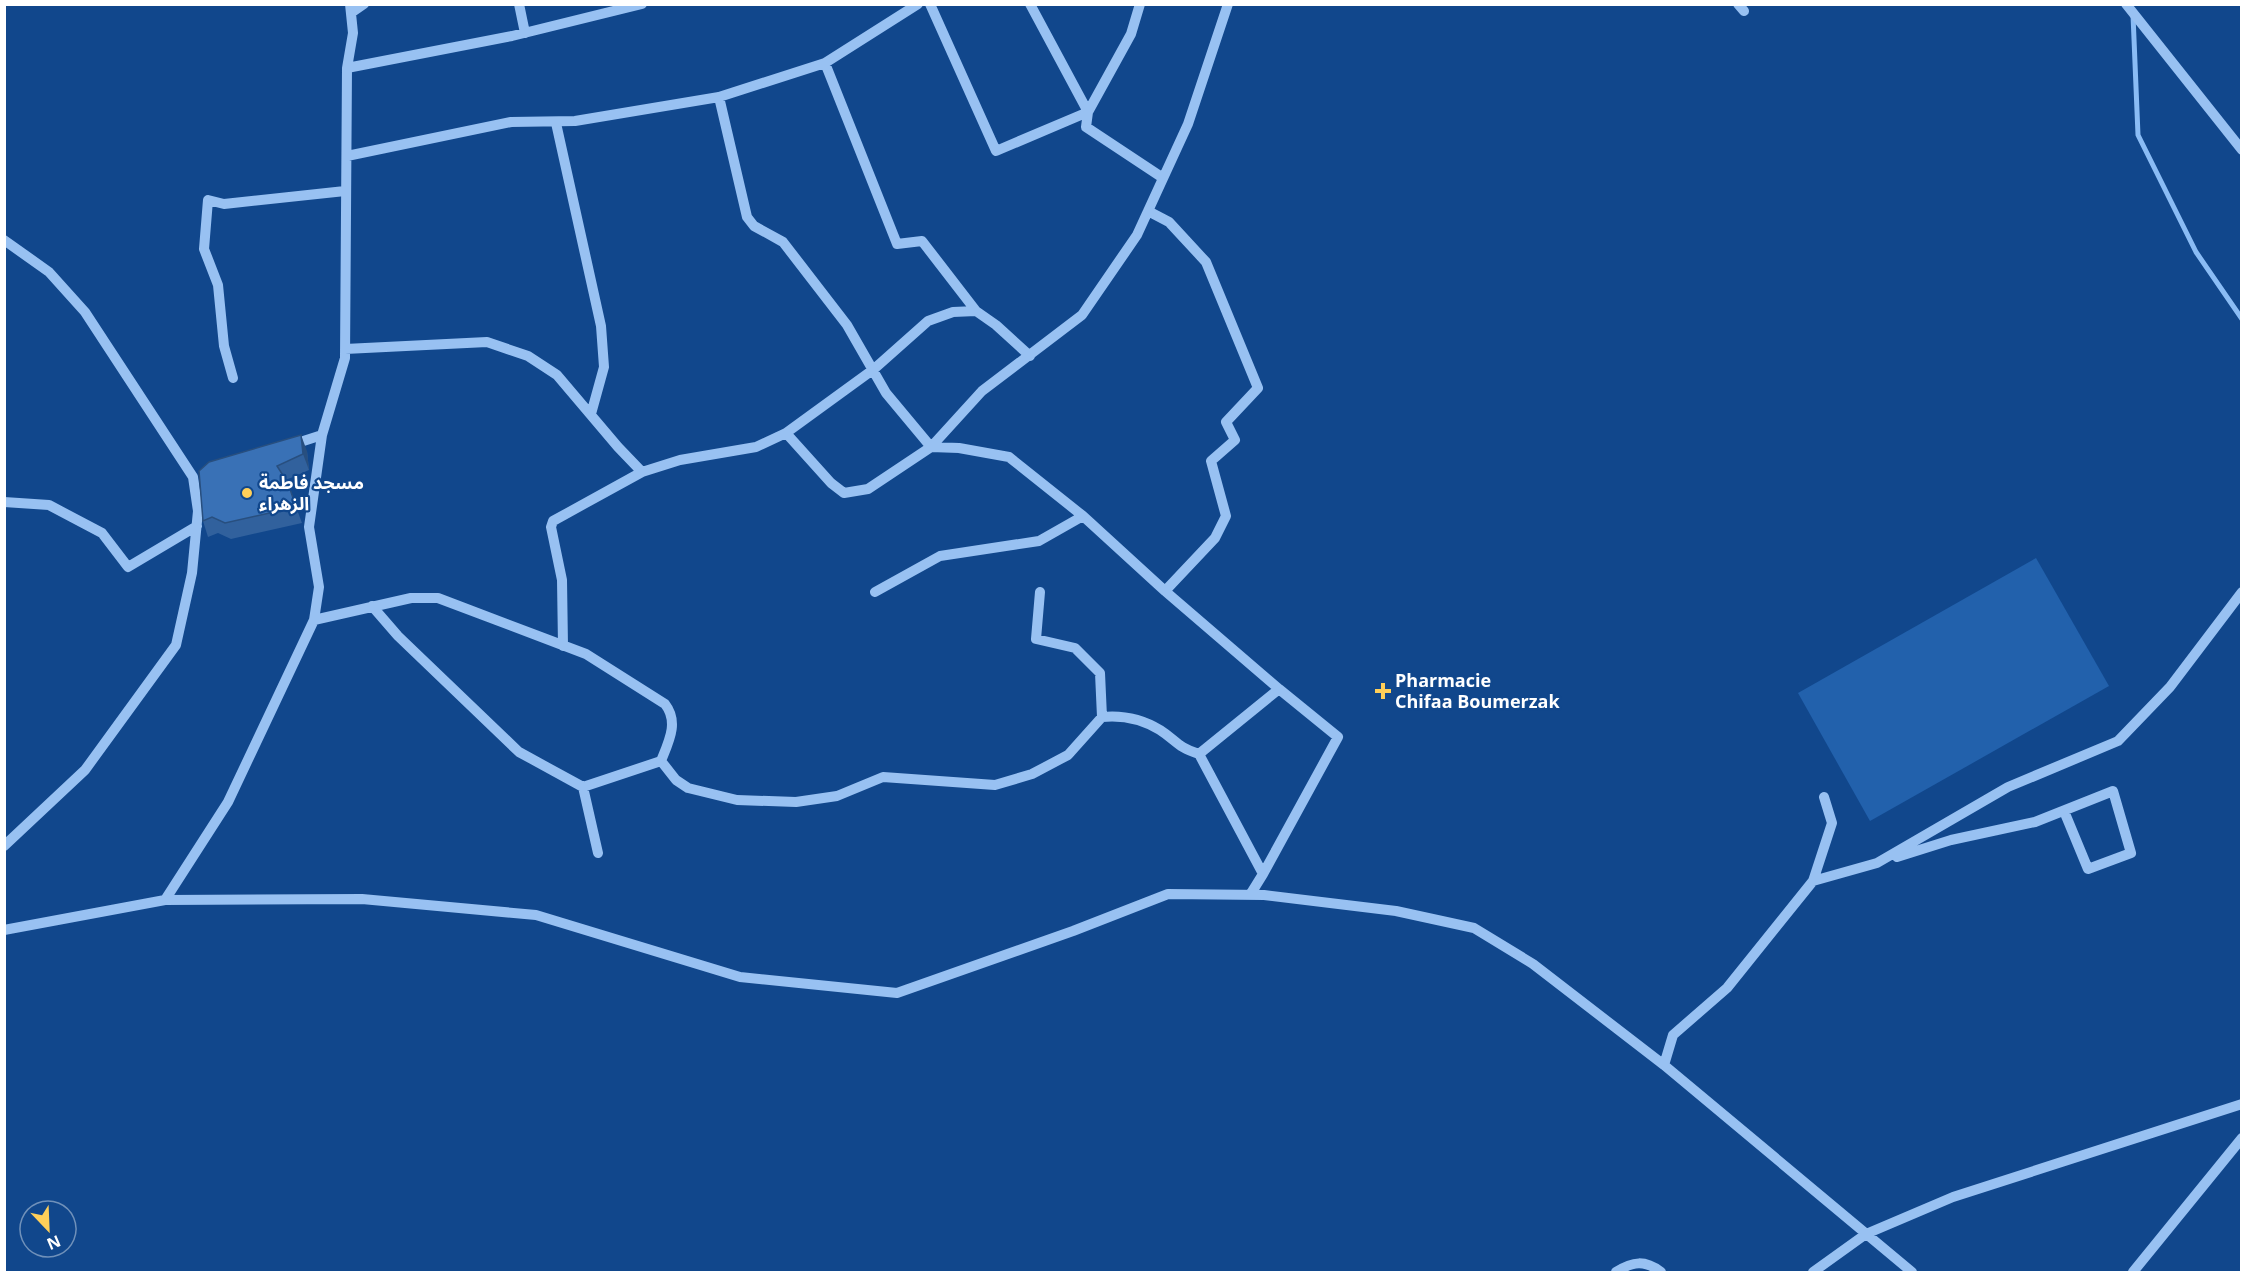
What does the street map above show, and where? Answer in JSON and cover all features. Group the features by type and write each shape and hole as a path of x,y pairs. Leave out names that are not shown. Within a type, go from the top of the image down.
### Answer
{"street":[{"path":"165,900 228,802 314,620 319,587 309,526 321,435 345,358 347,68 353,33 350,9 364,4"},
{"path":"519,4 525,33"},
{"path":"347,68 525,33 642,4"},
{"path":"347,156 511,122 556,123 719,97 825,63 918,4"},
{"path":"930,4 996,151 1089,112"},
{"path":"1030,4 1089,112"},
{"path":"1129,4 1136,18"},
{"path":"1140,4 1131,34 1089,112 1086,127 1163,178"},
{"path":"786,433 831,483 844,493 868,489 931,447 982,391 1082,315 1137,235 1188,124 1228,4"},
{"path":"2126,4 2241,150"},
{"path":"825,63 897,244 922,241 976,311 996,325 1030,356"},
{"path":"719,97 747,217 754,226 783,242 847,325 886,393 931,447 959,448 1009,457 1083,516 1165,591 1338,737 1251,895"},
{"path":"556,123 601,326 604,367 591,414"},
{"path":"233,378 224,346 218,285 204,249 208,200 224,204 345,191"},
{"path":"1148,211 1168,222 1206,262 1258,387 1226,422 1235,440 1211,461 1226,516 1215,538 1165,591"},
{"path":"4,240 49,272 84,312 198,476 198,511 192,573 176,645 85,770 4,846"},
{"path":"563,646 562,580 551,528 553,521 642,472 680,460 756,447 786,433 874,369 928,321 953,312 976,311"},
{"path":"345,349 487,342 528,356 557,375 642,472"},
{"path":"278,450 321,435"},
{"path":"4,502 49,505 102,533 128,567 197,526"},
{"path":"875,592 940,556 1038,541 1083,516"},
{"path":"1040,592 1036,639 1075,648 1100,673 1102,717"},
{"path":"1877,863 2008,787 2118,741 2170,687 2241,592"},
{"path":"314,620 411,598 438,598 586,654 665,704 670,711 672,729 661,761"},
{"path":"372,606 398,636 519,752 583,787 661,761"},
{"path":"1199,754 1279,689"},
{"path":"661,761 676,780 688,788 737,800 796,802 837,796 883,777 995,785 1032,774 1068,755 1102,717 1122,715 1159,730 1180,748 1199,754 1263,874"},
{"path":"583,787 598,853"},
{"path":"1813,881 1951,840 2035,822 2113,791 2131,852 2088,869 2064,811"},
{"path":"1664,1065 1673,1035 1727,988 1813,881 1832,823 1824,797"},
{"path":"4,930 165,900 362,899 536,915 740,977 897,993 1073,931 1168,894 1251,895 1396,912 1474,928 1533,964 1664,1065 1912,1272"},
{"path":"1813,1272 1866,1234 1953,1197 2241,1104"},
{"path":"2133,1272 2241,1138"},
{"path":"1616,1272 1633,1263 1643,1263 1661,1272"}],"shaded area":[{"path":"2036,558 2109,686 1870,821 1798,693"}],"building":[{"name":"مسجد فاطمة الزهراء","path":"301,435 303,454 277,466 288,483 296,507 225,523 212,517 203,521 199,471 209,462"}],"waterway":[{"path":"2133,15 2138,135 2196,252 2242,319"}],"place":[{"name":"مسجد فاطمة الزهراء","path":"247,493"},
{"name":"Pharmacie Chifaa Boumerzak","path":"1383,691"}]}
